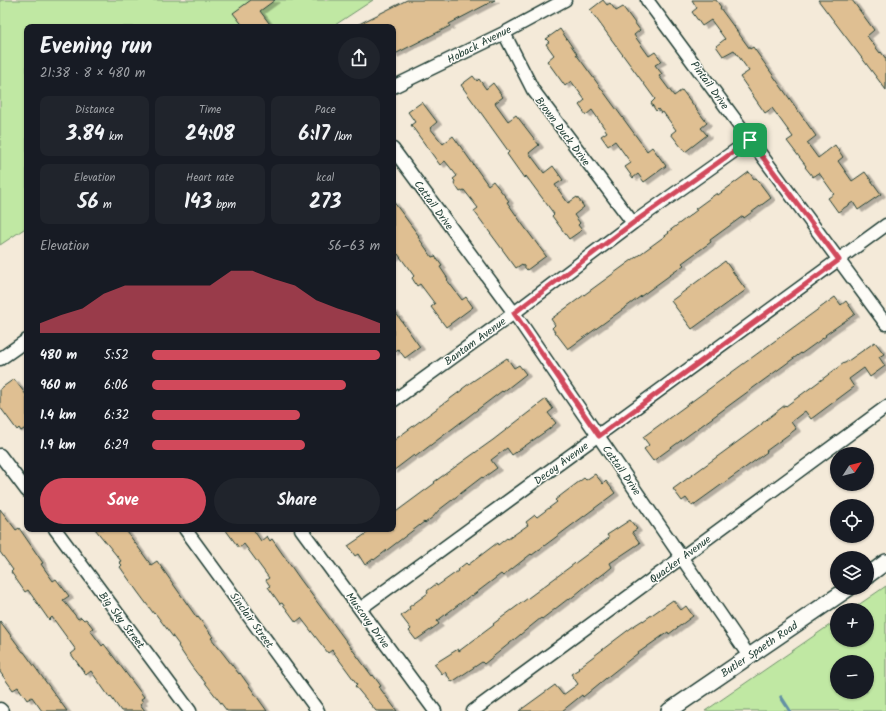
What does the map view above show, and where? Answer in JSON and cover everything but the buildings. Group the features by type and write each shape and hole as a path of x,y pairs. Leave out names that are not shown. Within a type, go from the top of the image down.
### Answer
{"main road":[{"path":"874,571 886,562"},
{"name":"Butler Spaeth Road","path":"669,711 839,595"}],"street":[{"name":"Hoback Avenue","path":"396,86 504,33 565,0"},
{"name":"Pintail Drive","path":"647,0 886,324"},
{"name":"Brown Duck Drive","path":"504,33 532,90 633,223"},
{"name":"Bantam Avenue","path":"396,399 514,313 633,223 750,140"},
{"name":"Cattail Drive","path":"396,153 514,313 750,656"},
{"name":"Decoy Avenue","path":"360,609 886,225"},
{"path":"0,359 24,342"},
{"name":"Quacker Avenue","path":"473,711 886,407"},
{"path":"0,455 24,487"},
{"name":"Big Sky Street","path":"57,532 190,711"},
{"name":"Sinclair Street","path":"187,532 318,711"},
{"name":"Muscovy Drive","path":"303,532 435,711"}],"green space":[{"path":"0,0 373,0 337,24 24,24 24,229 0,245"},
{"path":"886,586 886,711 705,711 830,625 830,647 874,647 874,603 861,603"}],"waterway":[{"path":"781,697 790,711"}],"route":[{"path":"750,140 839,260 599,436 514,313 633,223 750,140"}]}
